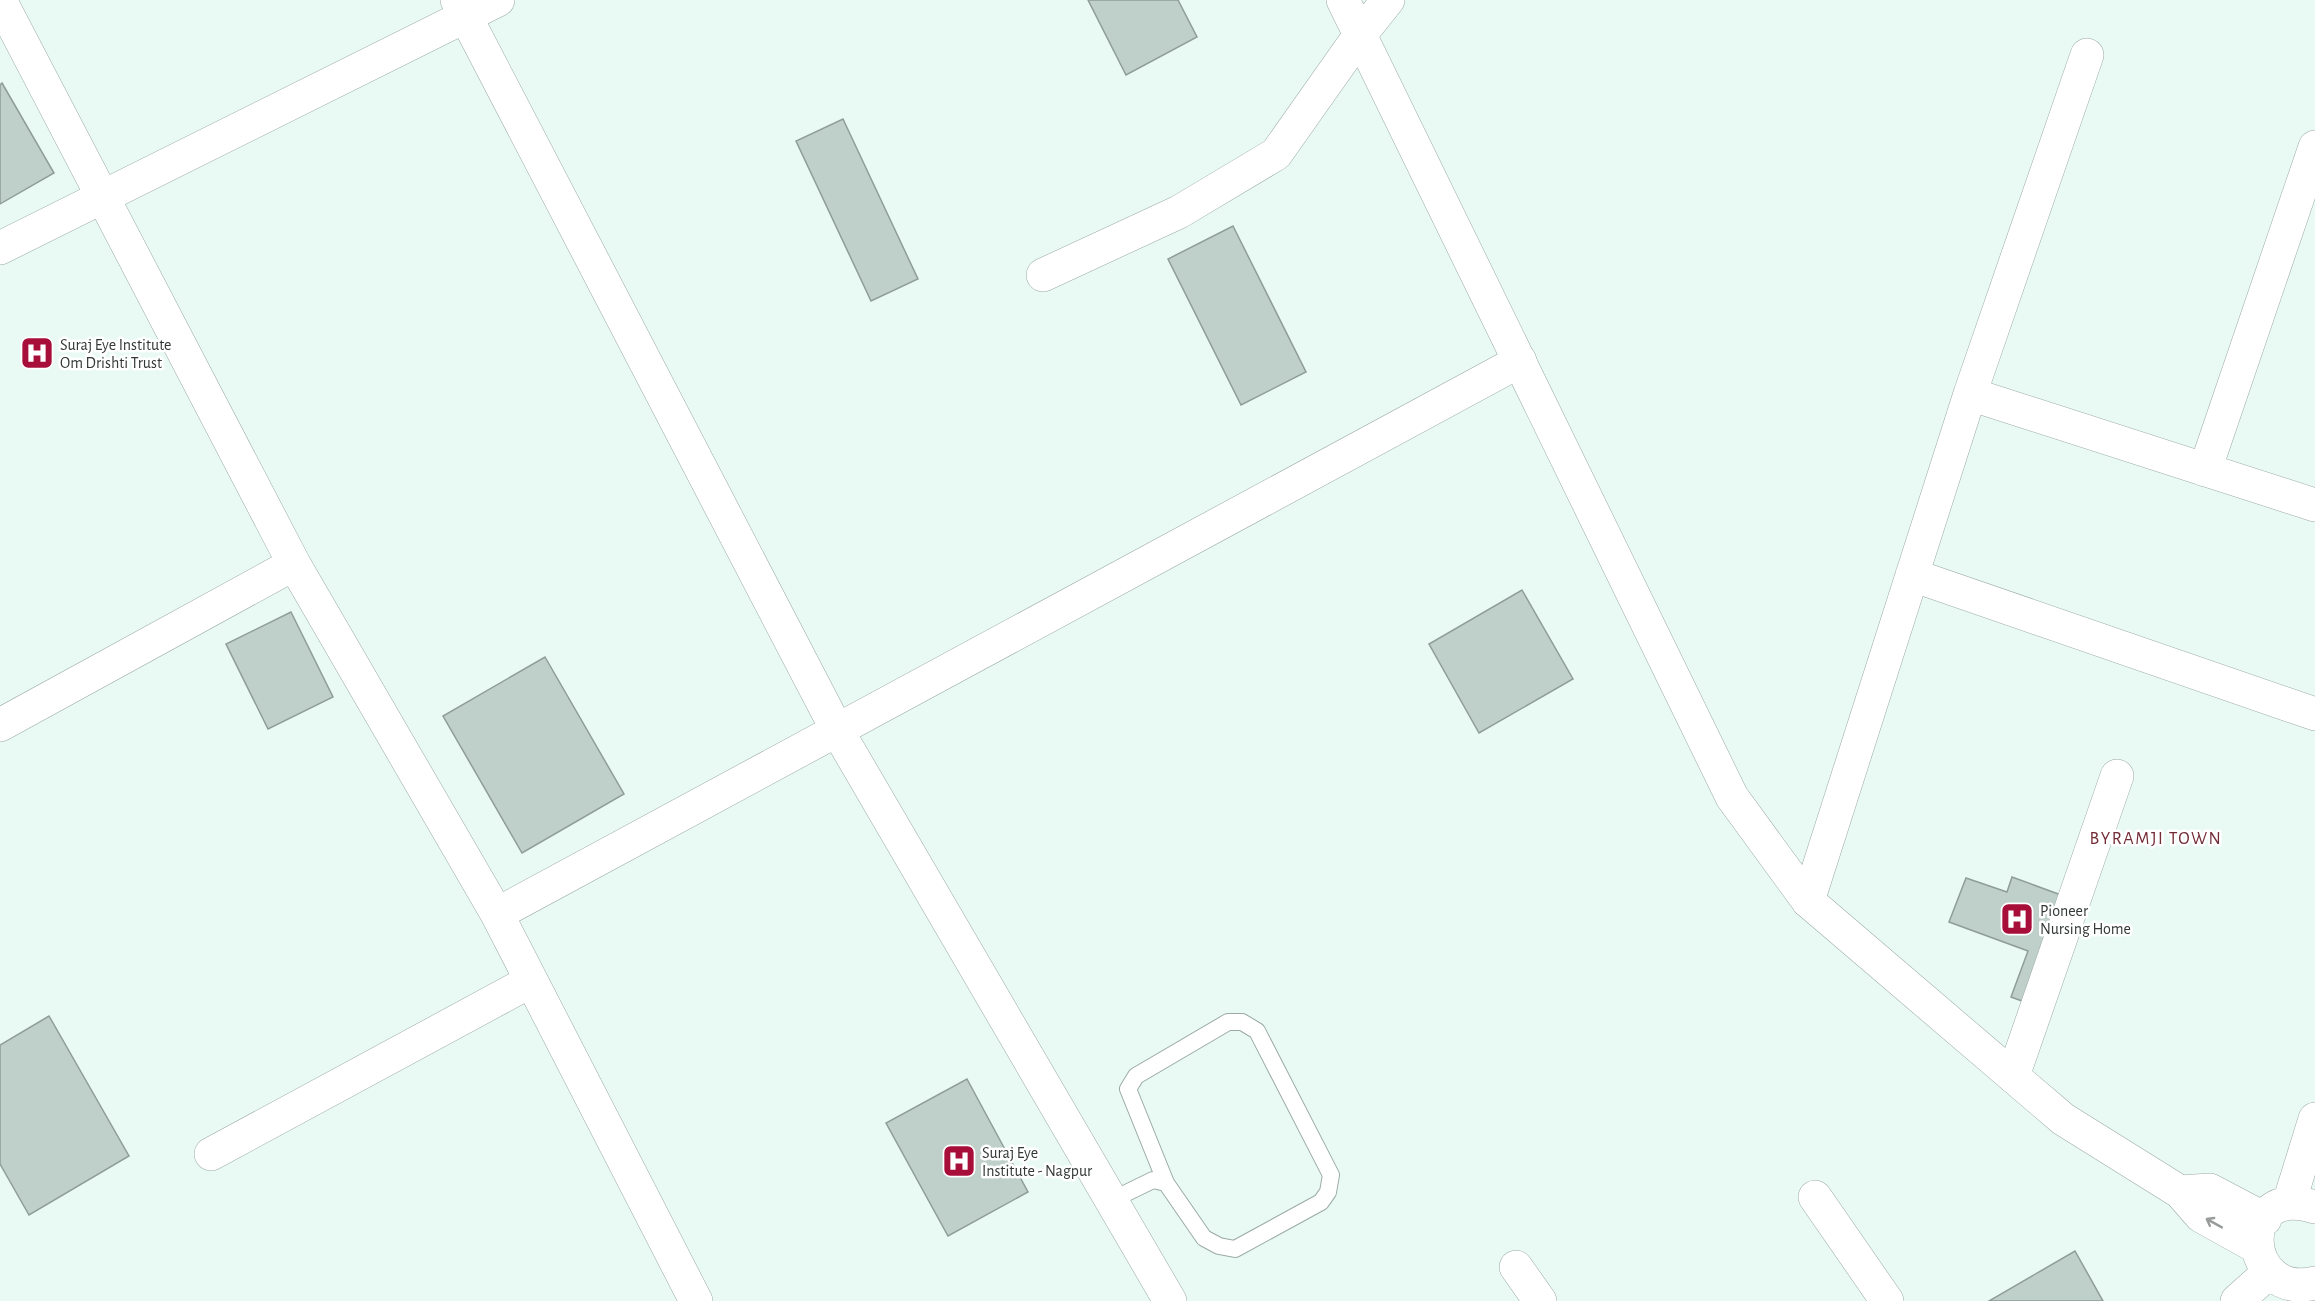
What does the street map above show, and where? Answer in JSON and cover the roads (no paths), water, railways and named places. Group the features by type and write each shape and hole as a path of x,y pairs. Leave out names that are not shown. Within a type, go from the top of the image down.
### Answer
{"street":[{"path":"0,0 294,564 496,914 696,1301"},
{"path":"0,248 103,197 461,8 498,0"},
{"path":"1343,0 1732,797 1808,901 2063,1119 2180,1192 2201,1216 2284,1252"},
{"path":"1043,275 1179,212 1276,154 1360,35 1388,0"},
{"path":"461,8 837,730 1170,1301"},
{"path":"1808,901 1970,394 2088,55"},
{"path":"2205,470 2315,147"},
{"path":"496,914 1520,362"},
{"path":"1970,394 2315,505"},
{"path":"0,725 294,564"},
{"path":"1912,575 2315,714"},
{"path":"2013,1076 2117,776"},
{"path":"211,1154 531,981"},
{"path":"2237,1301 2284,1252 2315,1119"},
{"path":"1815,1197 1887,1301"},
{"path":"1516,1267 1540,1301"}],"lane":[{"path":"1112,1200 1153,1180 1166,1184 1204,1238 1219,1246 1235,1249 1321,1202 1328,1192 1331,1175 1257,1031 1242,1022 1228,1022 1136,1076 1128,1089 1166,1184"}],"place":[{"name":"Suraj Eye Institute Om Drishti Trust","path":"37,353"},
{"name":"Pioneer Nursing Home","path":"2017,919"},
{"name":"Suraj Eye Institute - Nagpur","path":"959,1161"}],"district":[{"name":"BYRAMJI TOWN","path":"2156,838"}]}
